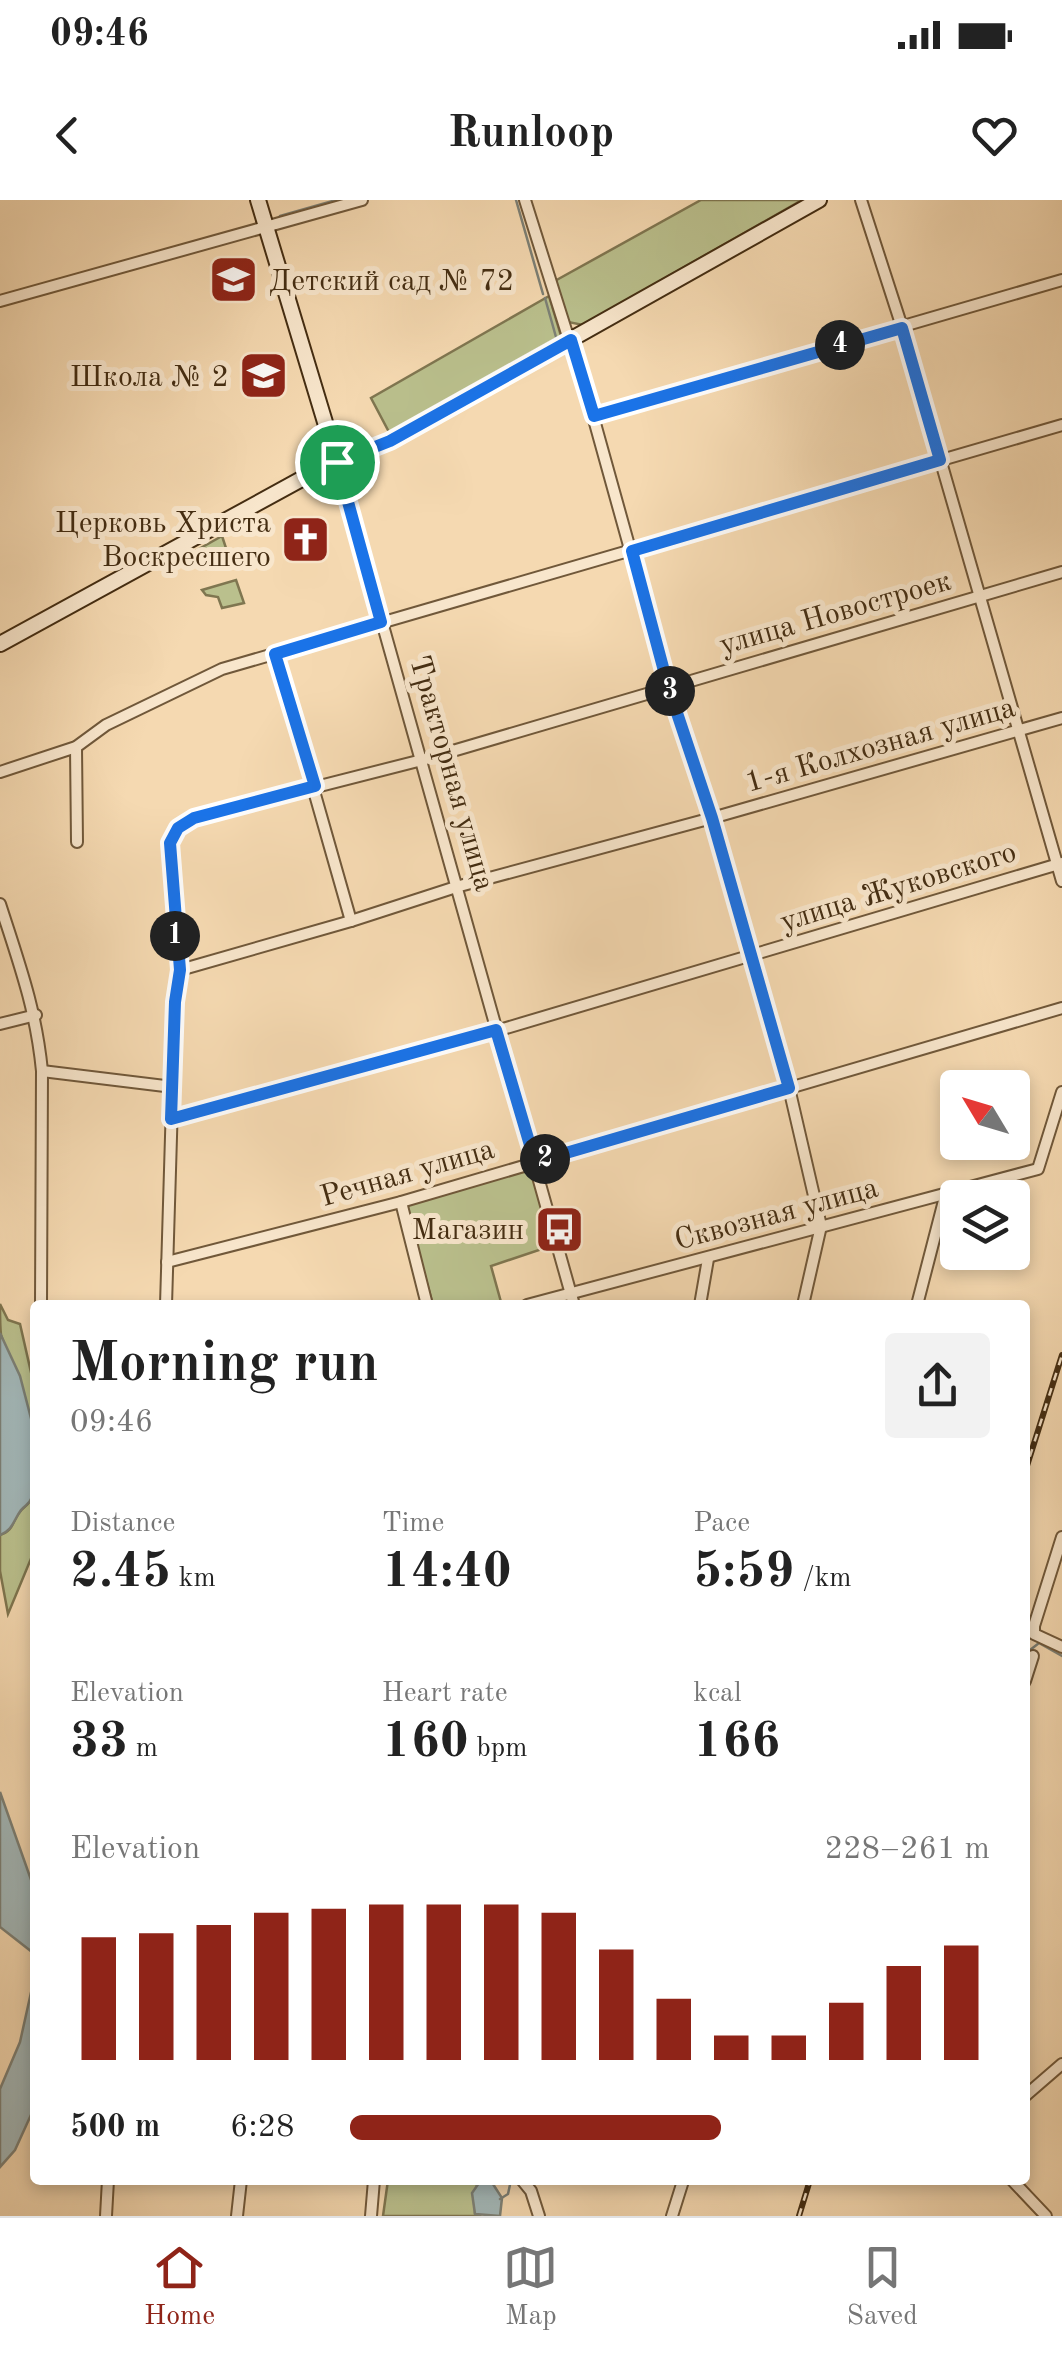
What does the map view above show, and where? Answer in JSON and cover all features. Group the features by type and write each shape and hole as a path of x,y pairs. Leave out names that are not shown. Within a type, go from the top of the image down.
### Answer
{"main road":[{"name":"Тракторная улица","path":"258,200 337,462"},
{"path":"0,644 337,462 390,441 819,200"}],"street":[{"path":"0,301 362,200"},
{"path":"525,200 594,416 668,686 712,818 789,1088 821,1226 804,1300"},
{"path":"861,200 902,328 1062,881"},
{"path":"594,416 1062,280"},
{"path":"0,772 76,747 106,725 202,677 1062,425"},
{"name":"Тракторная улица","path":"337,462 573,1300"},
{"name":"улица Новостроек","path":"180,970 170,843 178,828 194,818 422,760 1062,572"},
{"path":"275,654 352,921"},
{"name":"1-я Колхозная улица","path":"180,970 456,887 1062,718"},
{"path":"76,747 77,842"},
{"name":"улица Жуковского","path":"171,1119 752,957 1060,864"},
{"path":"0,904 36,1014 42,1071 41,1300"},
{"path":"166,1300 175,1002 180,970"},
{"name":"Речная улица","path":"167,1262 401,1202 1062,1008"},
{"path":"0,1024 36,1014"},
{"path":"42,1071 173,1087"},
{"name":"Сквозная улица","path":"996,1180 1038,1169 1062,1092"},
{"name":"Сквозная улица","path":"544,1300 940,1195"},
{"path":"401,1202 426,1300"},
{"path":"918,1300 940,1216"},
{"path":"701,1300 708,1259"},
{"path":"1062,1537 1034,1634 1062,1646"},
{"path":"1030,1665 1033,1656"},
{"path":"1030,2092 1062,2064"},
{"path":"106,2216 108,2185"},
{"path":"236,2216 240,2185"},
{"path":"371,2216 374,2185"},
{"path":"526,2185 539,2216"},
{"path":"672,2216 682,2185"},
{"path":"1017,2185 1046,2216"}],"green space":[{"path":"701,200 802,200 583,325 568,322 553,282"},
{"path":"549,296 561,336 389,432 371,398"},
{"path":"222,536 227,551 218,559 207,562 183,558"},
{"path":"236,580 244,603 222,608 218,597 202,590"},
{"path":"531,1167 554,1245 491,1266 500,1300 432,1300 405,1204"},
{"path":"0,1304 8,1320 20,1324 30,1368 30,1433 20,1394 1,1335"},
{"path":"30,1501 30,1561 8,1614 0,1571 0,1535 10,1529"},
{"path":"387,2185 477,2185 475,2213 480,2216 383,2216"}],"shaded area":[{"path":"0,1333 20,1376 30,1415 30,1502 0,1535"},
{"path":"0,1792 30,1877 30,1950 0,1927"},
{"path":"30,1997 30,2117 15,2150 0,2167 0,2089 20,2042"},
{"path":"478,2185 494,2185 502,2198 500,2216 475,2214 472,2193"}],"waterway":[{"path":"280,216 336,200"},
{"path":"516,200 543,294"},
{"path":"545,298 556,337"},
{"path":"1030,1650 1039,1643 1062,1656"},
{"path":"500,2199 508,2194 510,2185"}],"railway":[{"path":"1030,1456 1062,1355"},
{"path":"799,2216 808,2185"}],"place":[{"name":"Детский сад № 72","path":"234,280"},
{"name":"Школа № 2","path":"264,376"},
{"name":"Церковь Христа Воскресшего","path":"306,539"},
{"name":"Магазин","path":"559,1229"}],"route":[{"path":"902,328 940,460 632,551 668,686 712,818 789,1088 535,1162 496,1030 171,1119 175,1002 180,970 170,843 178,828 194,818 315,786 275,654 381,622 337,462 390,441 571,340 594,416 902,328"}]}
